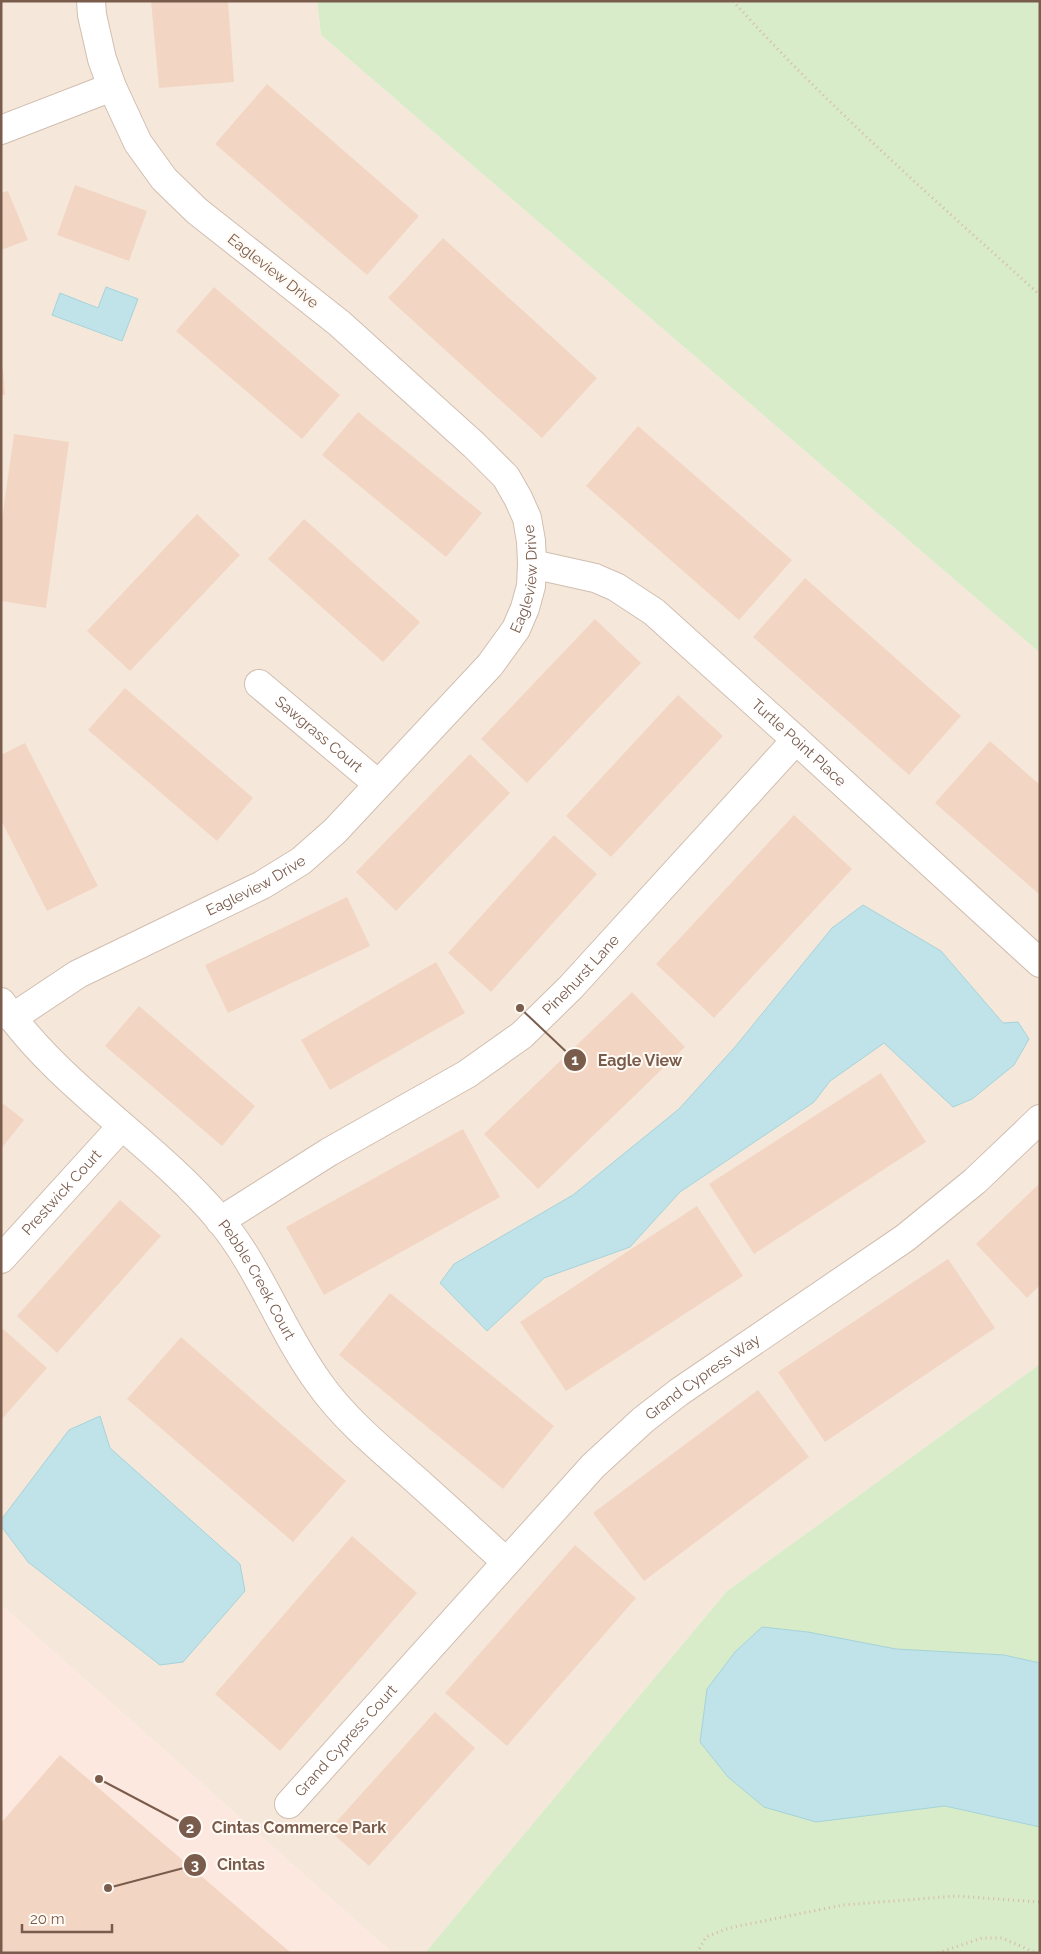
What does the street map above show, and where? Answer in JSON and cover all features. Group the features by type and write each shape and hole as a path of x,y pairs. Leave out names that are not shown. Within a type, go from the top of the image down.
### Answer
{"street":[{"name":"Eagleview Drive","path":"7,1010 262,885 301,861 335,831 490,665 516,629 525,608 531,586 531,541 527,518 506,477 474,445 340,324 197,211 164,179 138,143 112,86 102,59 92,15 91,1"},
{"path":"1,130 112,86"},
{"name":"Turtle Point Place","path":"532,564 594,578 616,587 654,612 1040,963"},
{"name":"Sawgrass Court","path":"259,684 378,784"},
{"name":"Pinehurst Lane","path":"220,1220 329,1152 467,1074 522,1034 571,987 796,740"},
{"name":"Pebble Creek Court","path":"7,1010 46,1057 197,1194 220,1220 253,1265 295,1345 319,1383 364,1434 506,1562"},
{"name":"Grand Cypress Way","path":"403,1678 593,1466 643,1420 679,1392 905,1238 975,1181 1040,1119"},
{"name":"Prestwick Court","path":"1,1259 122,1126"},
{"name":"Grand Cypress Court","path":"289,1804 403,1678"}],"path":[{"path":"733,1 770,43 826,97 1040,295"},
{"path":"697,1953 706,1937 729,1928 843,1905 956,1896 1040,1902"},
{"path":"938,1953 982,1938 1002,1938 1036,1953"}],"shaded area":[{"path":"1,1 317,1 321,35 1040,653 1040,1364 727,1591 425,1953 392,1953 1,1605"},
{"path":"1,1605 392,1953 1,1953"}],"green space":[{"path":"317,1 1040,1 1040,653 321,35"},
{"path":"1040,1364 1040,1953 425,1953 727,1591"}],"water":[{"path":"106,287 138,299 122,341 52,315 60,293 98,308"},
{"path":"863,905 941,951 1003,1023 1018,1022 1029,1039 1014,1065 972,1099 953,1107 884,1043 830,1081 814,1102 680,1192 630,1247 544,1278 487,1331 440,1283 454,1264 573,1195 679,1109 735,1047 832,928"},
{"path":"100,1416 110,1448 240,1564 245,1591 183,1662 160,1665 28,1562 1,1526 1,1520 69,1430"},
{"path":"762,1627 808,1632 896,1649 1004,1655 1040,1663 1040,1827 945,1806 816,1822 764,1807 728,1777 700,1742 707,1689 735,1652"}],"building":[{"path":"151,1 228,1 234,82 159,88"},
{"path":"267,84 419,216 367,275 215,144"},
{"path":"75,185 147,211 129,261 57,235"},
{"path":"8,191 28,240 1,250 1,193"},
{"path":"443,238 597,378 542,438 388,298"},
{"path":"214,287 340,395 302,439 176,331"},
{"path":"1,369 3,369 5,395 1,395"},
{"path":"358,412 482,513 446,557 322,455"},
{"path":"638,426 792,560 739,620 586,486"},
{"path":"14,434 69,442 46,608 1,601 1,526"},
{"path":"197,514 240,555 130,671 87,631"},
{"path":"304,519 420,622 383,662 268,559"},
{"path":"805,578 961,716 909,775 753,637"},
{"path":"595,619 641,663 527,783 481,739"},
{"path":"125,688 253,798 217,841 88,730"},
{"path":"678,695 723,736 611,857 566,816"},
{"path":"990,741 1040,785 1040,895 935,803"},
{"path":"25,743 98,886 47,911 1,820 1,755"},
{"path":"470,754 510,793 396,911 356,872"},
{"path":"794,815 852,869 714,1018 656,964"},
{"path":"554,835 597,874 491,992 448,953"},
{"path":"347,897 370,946 228,1013 205,965"},
{"path":"436,962 465,1013 330,1090 301,1040"},
{"path":"632,992 685,1047 538,1189 484,1134"},
{"path":"139,1006 255,1106 222,1146 105,1046"},
{"path":"881,1073 926,1142 754,1254 709,1184"},
{"path":"1,1102 24,1120 1,1149"},
{"path":"463,1129 500,1197 324,1295 286,1227"},
{"path":"1040,1183 1040,1285 1027,1298 976,1244"},
{"path":"120,1200 161,1236 57,1353 17,1316"},
{"path":"697,1206 743,1276 566,1391 520,1322"},
{"path":"948,1259 995,1328 825,1442 778,1372"},
{"path":"390,1293 554,1426 503,1489 339,1355"},
{"path":"3,1329 47,1368 1,1420 1,1332"},
{"path":"181,1337 346,1481 293,1542 127,1399"},
{"path":"758,1390 809,1457 644,1581 593,1513"},
{"path":"352,1536 417,1593 280,1751 215,1694"},
{"path":"575,1545 636,1598 507,1746 445,1693"},
{"path":"435,1712 475,1748 369,1866 329,1830"},
{"path":"60,1755 291,1953 1,1953 1,1823"}],"place":[{"name":"Eagle View","path":"520,1008"},
{"name":"Cintas Commerce Park","path":"99,1779"},
{"name":"Cintas","path":"108,1888"}]}
